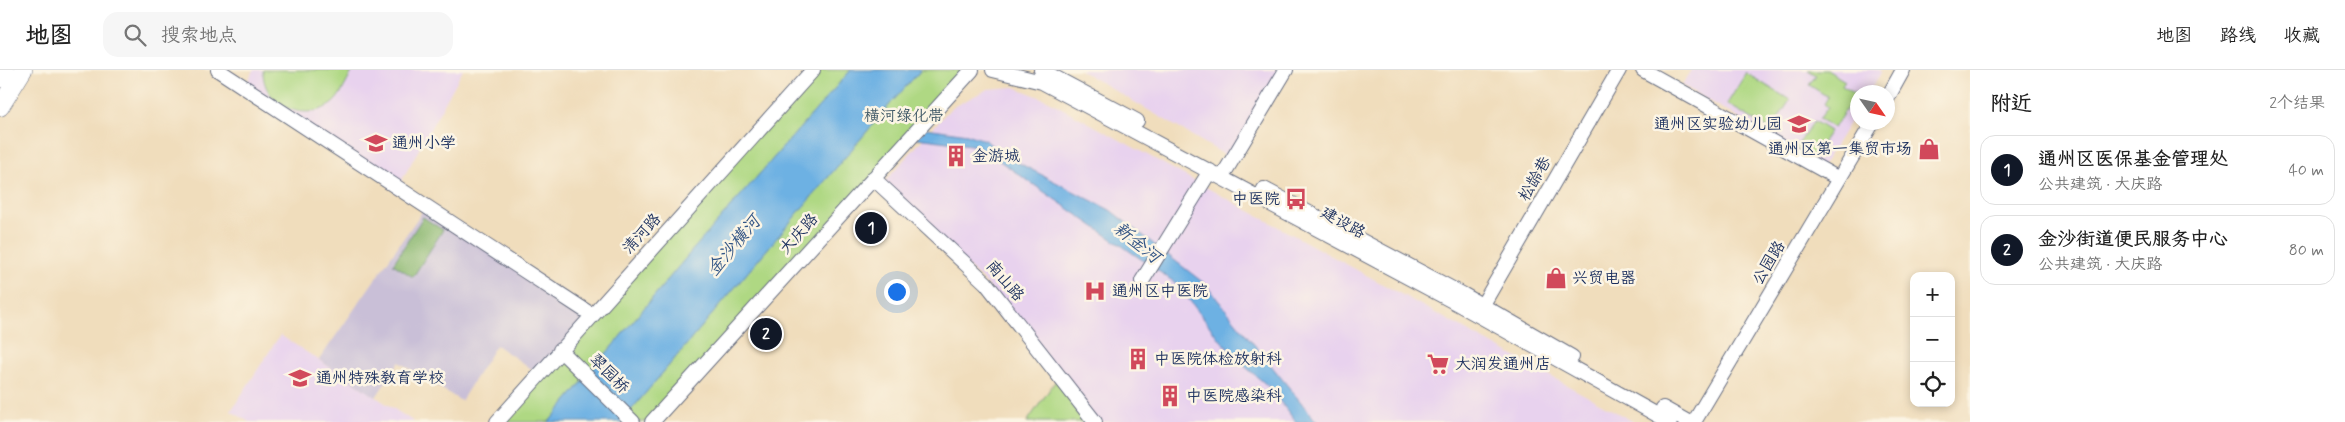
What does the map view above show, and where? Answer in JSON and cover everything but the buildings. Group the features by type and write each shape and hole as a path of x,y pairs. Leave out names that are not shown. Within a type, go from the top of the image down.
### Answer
{"main road":[{"path":"0,78 5,70"},
{"path":"0,107 23,70"}],"street":[{"path":"218,70 592,315"},
{"name":"清河路","path":"498,422 560,350 813,70"},
{"name":"大庆路","path":"652,422 972,70"},
{"name":"建设路","path":"993,70 1042,82 1458,304 1670,422"},
{"name":"建设路","path":"1041,70 1482,306 1688,422"},
{"path":"1226,170 1286,70"},
{"name":"松龄巷","path":"1482,306 1619,70"},
{"path":"1643,70 1839,179"},
{"path":"1895,85 1904,70"},
{"name":"公园路","path":"1694,422 1868,130"},
{"path":"1145,275 1210,171"},
{"name":"南山路","path":"873,178 986,283 1095,422"},
{"name":"翠园桥","path":"560,350 633,422"}],"shaded area":[{"name":"通州小学","path":"253,70 463,70 398,187 247,84"},
{"path":"1080,70 1282,70 1230,158"},
{"name":"通州区实验幼儿园","path":"1691,70 1879,70 1881,73 1873,85 1850,85 1850,121 1822,167 1682,85"},
{"name":"金游城","path":"1014,87 1047,100 1634,422 1027,422 1059,376 986,283 881,186 951,108 988,89"},
{"path":"426,206 592,315 539,374 496,345 461,401 399,362 376,397 319,360"},
{"name":"通州特殊教育学校","path":"280,335 414,422 249,422 231,411"}],"green space":[{"path":"263,70 353,70 334,102 319,110 307,112 296,111 276,101 264,82"},
{"name":"横河绿化带","path":"813,70 851,70 690,253 549,422 498,422"},
{"name":"横河绿化带","path":"921,70 972,70 652,422 621,422 891,103"},
{"path":"1808,70 1827,70 1845,81 1842,86 1850,91 1850,103 1834,128 1819,119 1828,107 1824,104 1828,97 1809,85 1816,75"},
{"path":"1746,73 1790,100 1771,130 1727,104"},
{"path":"1814,121 1830,131 1812,159 1795,149"},
{"path":"423,217 443,230 413,277 393,264"},
{"path":"1059,376 1095,422 1027,422"}],"water":[{"name":"金沙横河","path":"851,70 921,70 621,422 549,422 690,253"},
{"name":"新金河","path":"926,128 967,134 985,140 1005,156 1110,210 1205,284 1317,422 1296,422 1268,386 1241,363 1217,336 1177,284 978,146 917,138"}],"place":[{"name":"通州区实验幼儿园","path":"1799,124"},
{"name":"通州小学","path":"376,143"},
{"name":"通州区第一集贸市场","path":"1929,149"},
{"name":"金游城","path":"956,156"},
{"name":"中医院","path":"1296,199"},
{"name":"通州区医保基金管理处","path":"871,228"},
{"name":"兴贸电器","path":"1556,278"},
{"name":"通州区中医院","path":"1095,291"},
{"name":"金沙街道便民服务中心","path":"766,334"},
{"name":"中医院体检放射科","path":"1138,359"},
{"name":"大润发通州店","path":"1438,364"},
{"name":"通州特殊教育学校","path":"300,378"},
{"name":"中医院感染科","path":"1170,396"}]}
